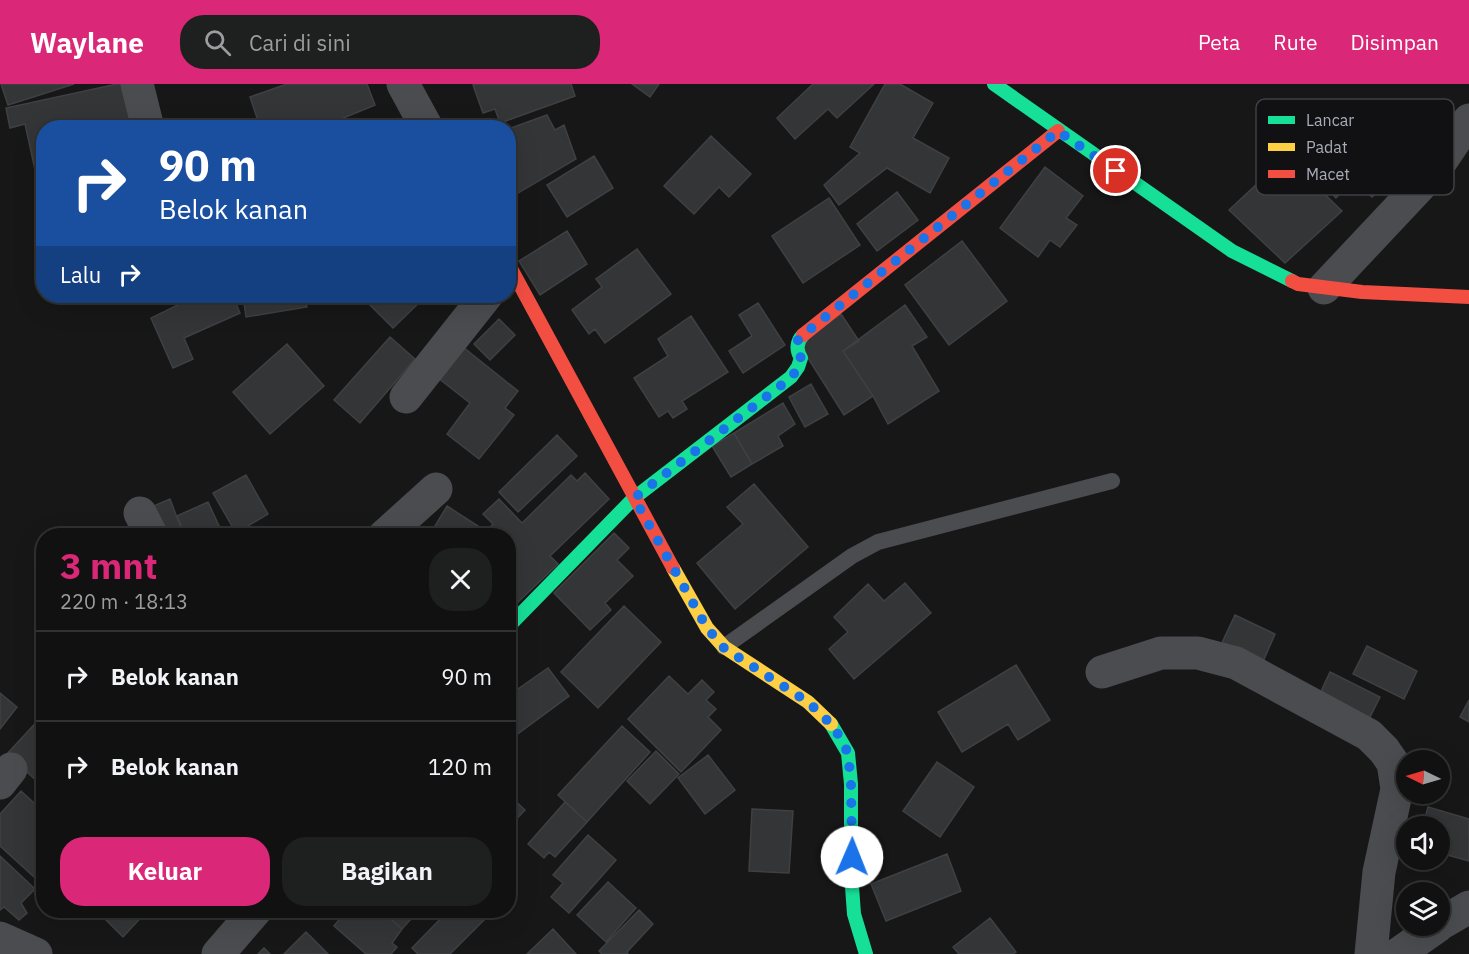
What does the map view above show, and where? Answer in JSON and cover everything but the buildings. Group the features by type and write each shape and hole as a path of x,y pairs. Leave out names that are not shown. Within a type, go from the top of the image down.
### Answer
{"street":[{"path":"137,84 146,120"},
{"path":"403,84 423,120"},
{"path":"994,84 1232,251 1298,284 1324,288 1469,297"},
{"path":"1454,142 1469,120"},
{"path":"516,619 634,498 792,377 800,364 798,340 803,335 1058,131"},
{"path":"1324,288 1411,195"},
{"path":"516,278 707,628 724,648 808,702 834,727 848,753 851,784 851,873 854,914 866,954"},
{"path":"406,397 480,303"},
{"path":"393,528 436,489"},
{"path":"1102,672 1161,653 1198,653 1236,663 1369,735 1384,750 1393,763 1397,789 1380,872 1371,954"},
{"path":"1450,918 1469,907"},
{"path":"218,954 249,918"},
{"path":"1398,954 1423,936"},
{"path":"0,938 36,954"}],"lane":[{"path":"724,648 852,556 878,542 1112,481"}],"traffic: fast":[{"path":"994,84 1232,251 1292,281"},
{"path":"516,619 634,498 791,377 801,358 798,346 803,335"},
{"path":"831,724 848,753 851,784 851,873 854,914 866,954"}],"traffic: slow":[{"path":"673,568 707,628 724,647 808,702 831,724"}],"traffic: jam":[{"path":"803,335 1058,131"},
{"path":"516,278 673,568"},
{"path":"1292,281 1298,284 1362,292 1469,297"}],"route":[{"path":"852,857 851,784 848,753 834,727 808,702 724,648 707,628 634,498 792,377 800,364 801,358 797,351 798,340 803,335 1058,131 1116,171"}]}
